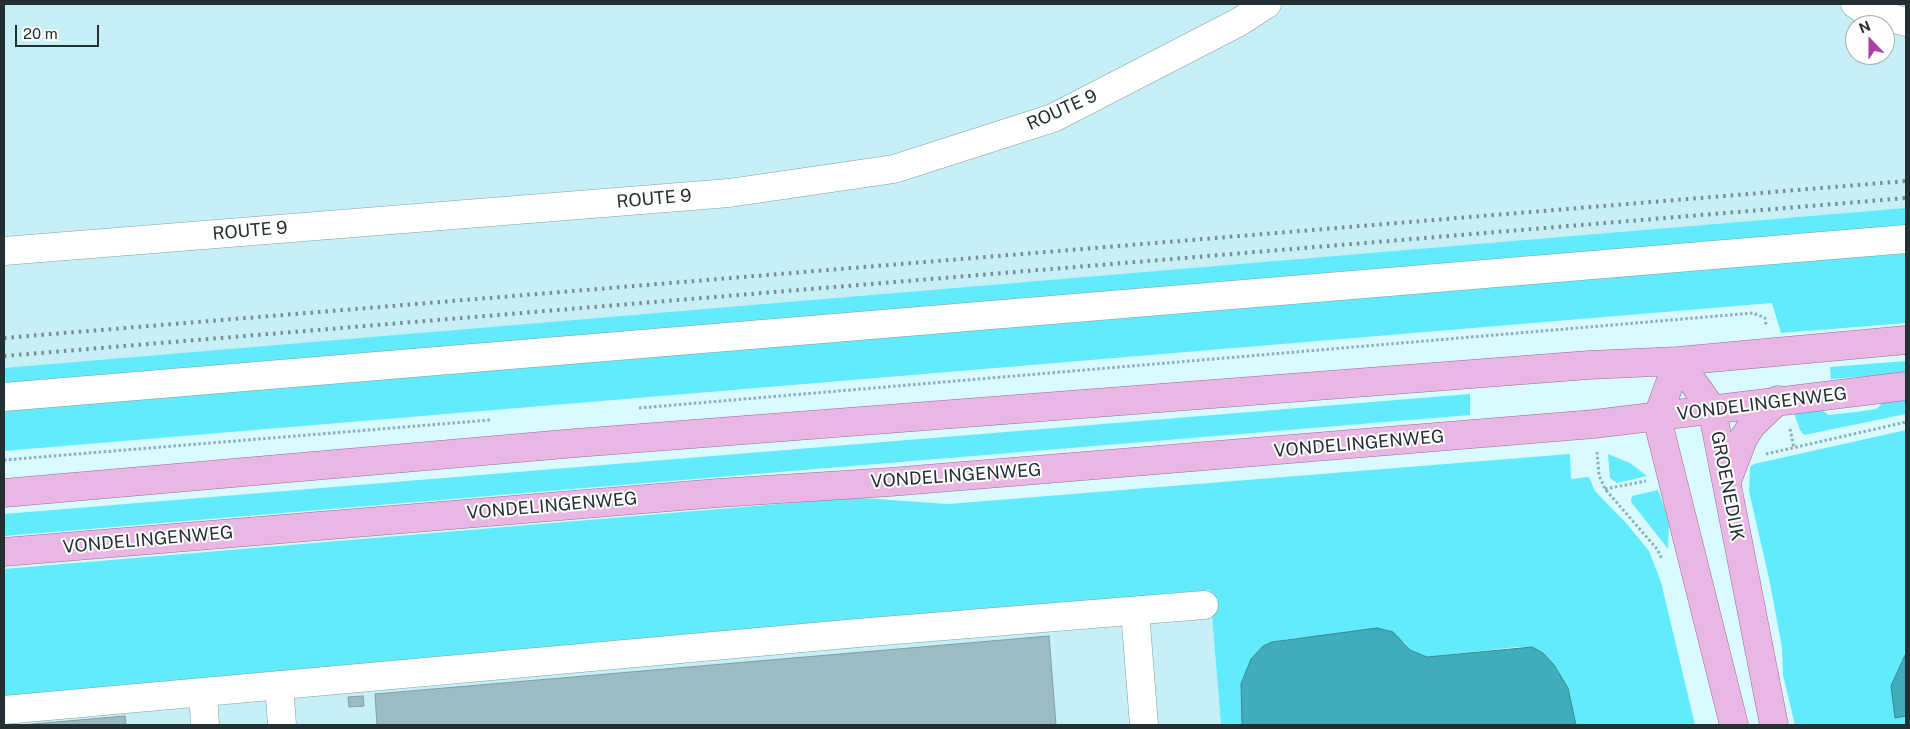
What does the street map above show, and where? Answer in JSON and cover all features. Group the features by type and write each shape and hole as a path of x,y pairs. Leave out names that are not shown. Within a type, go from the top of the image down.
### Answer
{"main road":[{"path":"4,493 576,443 1589,366 1678,361 1906,340"},
{"path":"1678,361 1657,418 1734,725"},
{"name":"GROENEDIJK","path":"1678,361 1712,409 1774,725"},
{"name":"VONDELINGENWEG","path":"4,552 718,492 890,482 1657,418 1778,400 1906,386"},
{"path":"1726,483 1743,439 1752,425 1778,400"}],"lane":[{"name":"ROUTE 9","path":"4,251 729,193 894,169 1053,118 1239,22 1267,4"},
{"path":"1855,4 1866,10 1906,22"},
{"path":"4,397 1906,239"},
{"path":"4,710 1204,605"},
{"path":"1135,610 1144,725"},
{"path":"279,685 282,725"},
{"path":"203,692 205,725"}],"path":[{"path":"631,408 1586,329"},
{"path":"4,460 491,420"},
{"path":"1794,448 1906,422"},
{"path":"1605,489 1657,549 1666,567"}],"shaded area":[{"path":"4,4 1906,4 1906,227 4,384"},
{"path":"1906,208 1906,232 4,390 4,368"},
{"path":"1906,246 1906,323 1781,333 1772,303 4,451 4,404"},
{"path":"1906,361 1906,373 1831,379 1830,367"},
{"path":"1470,394 1470,415 4,536 4,514"},
{"path":"1906,395 1906,414 1804,435 1800,430 1794,413 1813,405 1829,415 1876,409 1889,397"},
{"path":"1906,430 1906,653 1895,717 1906,716 1906,725 1795,725 1783,675 1782,648 1770,583 1749,491 1750,467 1754,464"},
{"path":"1570,454 1571,479 1589,477 1595,491 1627,524 1649,551 1661,582 1695,725 1576,725 1568,688 1532,647 1427,657 1410,650 1404,642 1296,638 1272,642 1263,646 1241,684 1242,725 1221,725 1210,590 4,697 4,569 827,500 862,498 948,504"},
{"path":"1608,454 1630,463 1647,476 1617,483 1610,478"},
{"path":"1658,490 1669,520 1668,549 1631,502 1632,496"},
{"path":"1210,590 1221,725 4,725 4,697"},
{"path":"1377,628 1393,632 1410,650 1427,657 1532,647 1543,653 1554,665 1568,688 1576,725 1242,725 1241,684 1251,659 1263,646 1272,642"},
{"path":"1906,653 1906,716 1895,718 1891,686"}],"building":[{"path":"1049,636 1056,725 377,725 375,694"},
{"path":"363,696 364,706 349,707 348,697"},
{"path":"125,716 126,725 21,725"}],"railway":[{"path":"4,338 1906,181"},
{"path":"4,356 1906,198"}]}
